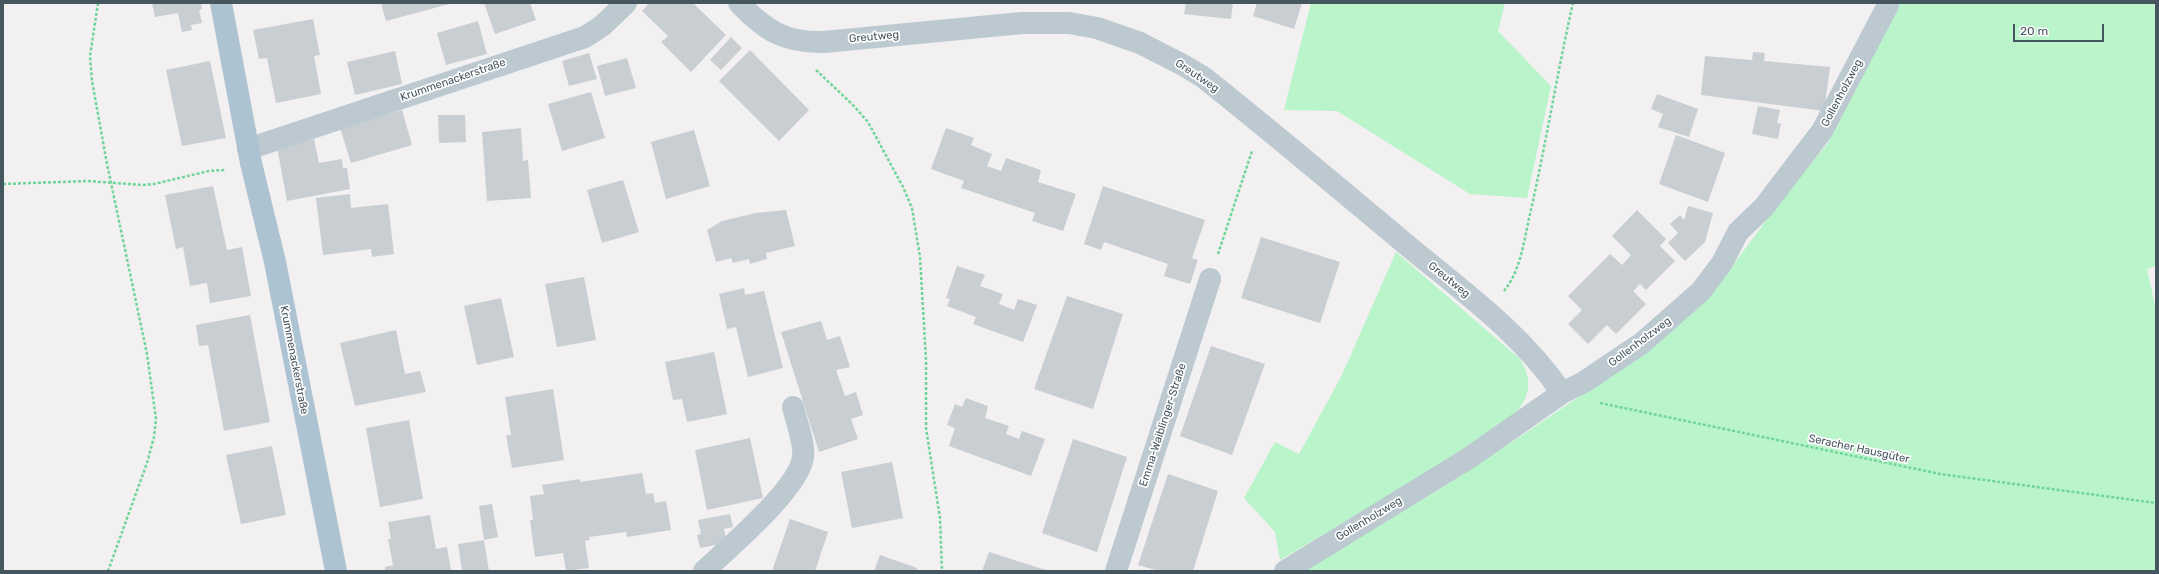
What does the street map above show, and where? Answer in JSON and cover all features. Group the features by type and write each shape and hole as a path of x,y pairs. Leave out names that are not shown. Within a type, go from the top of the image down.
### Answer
{"main road":[{"name":"Krummenackerstraße","path":"221,3 249,156 275,262 336,571"}],"street":[{"name":"Krummenackerstraße","path":"249,156 585,37 602,26 626,3"},
{"name":"Greutweg","path":"739,3 754,19 774,33 783,37 813,42 1022,23 1083,24 1140,43 1203,77 1261,124 1487,312 1537,359 1562,393"},
{"name":"Gollenholzweg","path":"1285,571 1469,458 1562,393 1584,382 1642,343 1705,287 1722,263 1738,232 1764,207 1822,131 1888,5"},
{"name":"Emma-Waiblinger-Straße","path":"1116,571 1210,279"},
{"path":"704,571 783,494 796,475 803,454 793,407"}],"path":[{"path":"98,3 91,44 91,68 111,183 148,354 156,419 154,437 147,463 108,571"},
{"path":"1487,312 1509,285 1518,266 1573,3"},
{"path":"815,69 853,105 868,122 903,187 912,208 920,257 926,360 927,436 940,518 942,571"},
{"path":"1210,279 1261,124"},
{"path":"3,184 88,181 154,184 209,171 235,169 249,156"},
{"name":"Seracher Hausgüter","path":"1562,393 1583,400 1699,425 1940,474 2156,503"}],"green space":[{"path":"1311,3 1505,3 1498,31 1551,86 1527,198 1470,194 1337,111 1284,110"},
{"path":"1900,3 2154,3 2156,12 2156,266 2147,269 2156,310 2156,571 1306,571 1319,561 1443,487 1583,394 1710,296 1794,183 1828,143"},
{"path":"1396,252 1520,359 1528,377 1528,389 1524,401 1507,421 1491,433 1280,560 1275,532 1244,498 1275,442 1299,454 1342,375"}],"building":[{"path":"152,3 201,3 202,9 199,10 202,23 191,25 192,30 182,32 178,13 155,17"},
{"path":"381,3 453,3 386,21"},
{"path":"484,3 530,3 536,20 495,34"},
{"path":"649,3 693,3 726,35 691,72 661,42 668,36 642,11"},
{"path":"1186,3 1233,3 1231,19 1184,14"},
{"path":"1257,3 1302,3 1294,29 1253,16"},
{"path":"313,19 320,55 314,56 321,94 276,103 267,58 259,59 253,30"},
{"path":"478,21 487,54 446,65 437,33"},
{"path":"731,37 742,48 721,70 710,60"},
{"path":"750,50 809,110 779,141 719,81"},
{"path":"395,51 402,84 355,95 347,62"},
{"path":"1753,52 1765,53 1764,61 1830,67 1824,111 1701,95 1705,56 1752,60"},
{"path":"589,53 597,79 569,86 562,61"},
{"path":"627,58 636,88 605,96 597,66"},
{"path":"210,61 226,138 182,146 166,70"},
{"path":"591,92 605,138 562,151 548,104"},
{"path":"1657,94 1698,109 1689,137 1658,127 1663,114 1651,109"},
{"path":"1758,106 1780,110 1777,123 1781,124 1778,139 1752,134"},
{"path":"402,110 412,145 351,163 340,128"},
{"path":"438,115 465,115 466,142 439,143"},
{"path":"521,128 523,161 528,160 531,198 487,201 482,132"},
{"path":"946,128 974,138 971,145 992,154 987,166 1001,171 1006,158 1041,170 1038,182 1076,194 1063,231 1032,221 1035,213 961,188 964,181 931,169"},
{"path":"694,130 710,186 666,199 651,142"},
{"path":"1676,135 1725,153 1708,202 1659,184"},
{"path":"314,139 319,163 342,159 343,168 347,168 350,189 287,201 277,147"},
{"path":"623,180 639,232 602,243 587,190"},
{"path":"213,186 227,250 242,247 251,296 210,303 207,283 190,286 183,247 176,249 165,195"},
{"path":"1103,186 1205,220 1192,258 1198,260 1190,284 1164,276 1168,264 1104,242 1101,250 1084,244"},
{"path":"350,194 351,208 388,204 394,254 372,257 371,249 323,255 316,198"},
{"path":"1688,206 1713,213 1705,242 1685,261 1668,243 1678,233 1670,224 1680,215 1684,220"},
{"path":"786,210 795,246 766,253 767,259 750,264 749,259 733,263 731,258 716,262 707,230 722,221 756,213"},
{"path":"1637,210 1666,239 1660,246 1675,261 1646,290 1640,284 1633,291 1646,304 1616,334 1607,325 1588,344 1568,324 1582,310 1568,296 1610,254 1622,265 1631,255 1612,236"},
{"path":"1261,237 1340,262 1320,323 1241,298"},
{"path":"957,266 985,275 980,286 1003,294 999,304 1014,310 1018,299 1037,305 1023,342 973,324 976,317 947,306 950,299 946,298"},
{"path":"584,277 596,340 557,347 545,284"},
{"path":"744,288 745,295 764,291 783,368 748,377 736,327 727,329 719,294"},
{"path":"1067,296 1123,314 1093,409 1034,389"},
{"path":"501,298 514,357 477,365 464,306"},
{"path":"250,315 270,422 224,431 208,345 199,346 196,325"},
{"path":"821,321 827,340 840,336 850,367 836,370 845,396 856,392 863,415 851,419 858,439 819,452 781,332"},
{"path":"396,330 405,374 420,371 426,392 355,406 340,343"},
{"path":"1211,346 1265,364 1232,455 1180,436"},
{"path":"714,352 727,414 687,422 682,399 673,400 665,362"},
{"path":"553,389 564,460 512,468 506,435 511,435 505,397"},
{"path":"966,398 988,406 985,418 1009,426 1006,434 1019,439 1022,431 1045,439 1031,476 949,446 955,428 947,425 955,404 962,407"},
{"path":"409,420 423,499 380,507 366,428"},
{"path":"750,438 763,498 707,510 695,450"},
{"path":"1073,439 1127,457 1097,552 1042,533"},
{"path":"272,446 286,515 241,524 226,455"},
{"path":"892,462 903,518 852,528 841,472"},
{"path":"642,473 646,494 653,493 655,503 666,501 671,530 627,537 626,532 589,537 590,540 585,541 589,568 566,571 563,553 535,557 530,520 533,520 530,496 544,494 542,485 580,479 580,482"},
{"path":"1168,474 1218,491 1193,571 1159,571 1138,565"},
{"path":"492,504 498,537 484,540 479,506"},
{"path":"730,514 733,527 724,529 727,543 700,548 697,535 701,534 698,520"},
{"path":"430,515 436,549 447,547 451,571 385,571 385,567 393,565 388,539 391,539 388,522"},
{"path":"790,519 828,532 815,571 772,571"},
{"path":"484,540 489,571 462,571 458,544"},
{"path":"989,552 1049,571 982,571"},
{"path":"880,555 917,568 916,571 874,571"}]}
